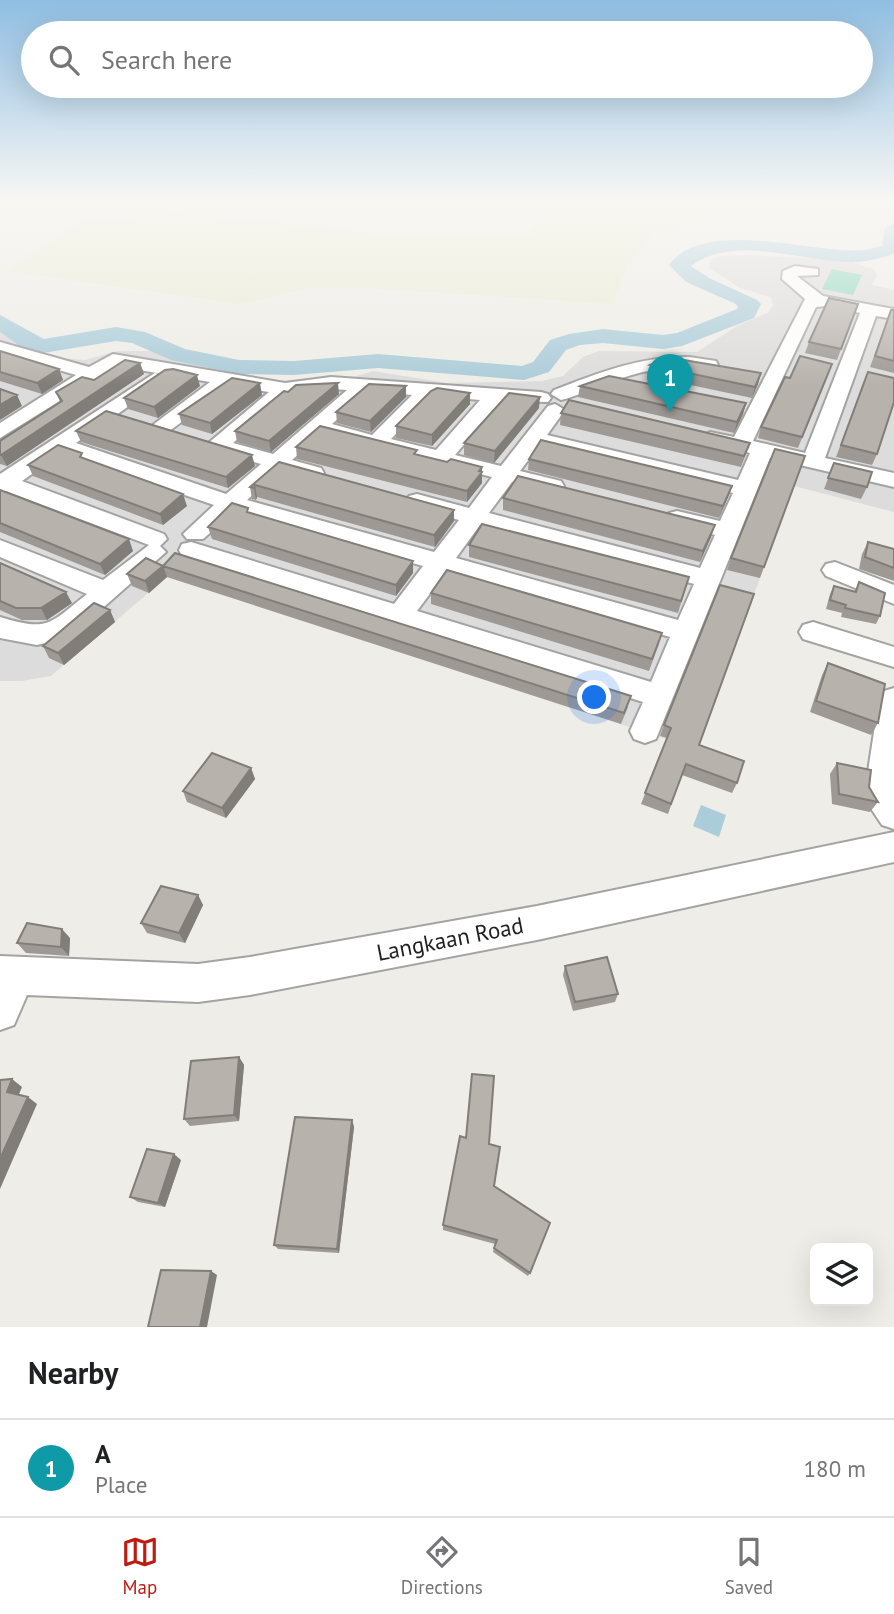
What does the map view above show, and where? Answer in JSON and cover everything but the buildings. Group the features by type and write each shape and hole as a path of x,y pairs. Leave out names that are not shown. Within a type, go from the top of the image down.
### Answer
{"street":[{"path":"812,272 795,271 789,274 790,279 818,301"},
{"path":"645,731 746,489 759,408 810,303 818,301 894,314"},
{"path":"813,462 870,309"},
{"path":"0,347 92,374"},
{"path":"785,356 871,375"},
{"path":"0,432 113,360 224,381 285,389 331,383 496,394 563,403"},
{"path":"400,615 563,403 608,376 670,360 726,368"},
{"path":"1,483 168,369"},
{"path":"750,373 774,378"},
{"path":"608,376 645,384"},
{"path":"161,428 224,381"},
{"path":"193,542 230,503 363,386"},
{"path":"217,445 285,389"},
{"path":"377,442 428,390"},
{"path":"441,458 496,394"},
{"path":"22,397 44,404"},
{"path":"734,403 759,408"},
{"path":"107,412 329,477"},
{"path":"317,427 572,491"},
{"path":"689,433 813,462 892,473"},
{"path":"534,438 746,489"},
{"path":"59,445 230,503 686,632"},
{"path":"1,483 155,545"},
{"path":"395,495 708,579"},
{"path":"650,511 729,531"},
{"path":"0,627 23,637 41,637 60,630 172,530 185,530 193,542 400,615 660,696"},
{"path":"0,548 105,591"},
{"path":"835,570 894,595"},
{"path":"813,632 894,657"},
{"path":"894,699 880,790 880,798 894,815"},
{"name":"Langkaan Road","path":"8,976 198,983 250,976 537,923 894,846"},
{"path":"0,1011 8,976"}],"shaded area":[{"path":"710,262 852,262 875,270 877,276 872,285 894,290 894,512 794,486 697,749 167,577 51,676 22,681 0,681 0,332 57,358 85,360 117,351 153,351 262,382 350,378 373,371 447,383 542,381 563,376 583,357 599,351 697,352 737,326 769,312 773,305 771,297 740,288 709,268"}],"green space":[{"path":"20,262 631,262 613,304 369,288 311,288 240,304 6,271"},
{"path":"832,269 862,275 853,295 822,289"}],"water":[{"path":"701,805 726,815 719,837 693,826"}],"waterway":[{"path":"0,322 28,341 43,346 116,334 137,337 179,355 239,367 294,368 378,361 524,373 541,367 558,345 577,339 603,336 663,342 682,339 746,313 750,304 693,278 679,265 683,262"}],"place":[{"name":"A","path":"670,412"}]}
